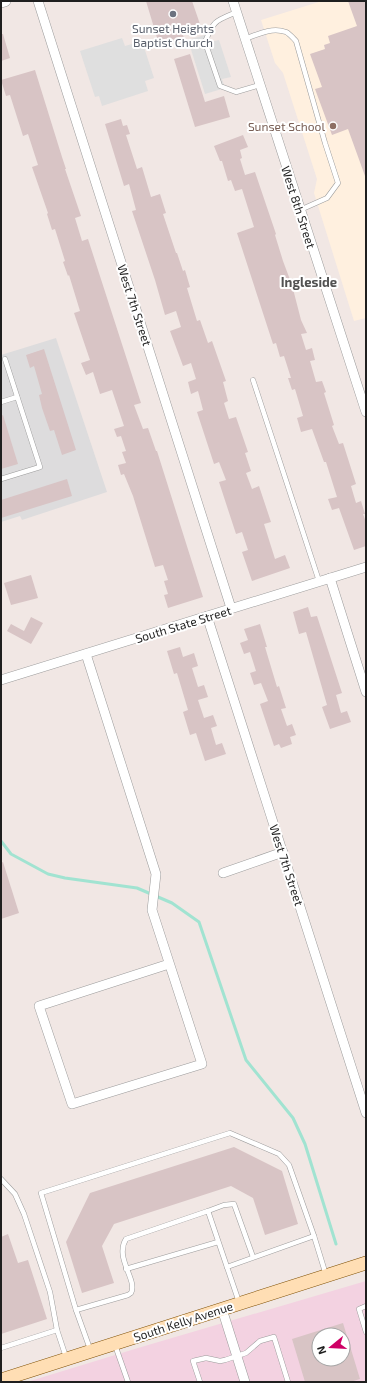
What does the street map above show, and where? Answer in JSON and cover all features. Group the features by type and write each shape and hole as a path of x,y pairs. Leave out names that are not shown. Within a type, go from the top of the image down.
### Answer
{"main road":[{"name":"South Kelly Avenue","path":"1,1380 366,1263"}],"street":[{"path":"1,2 5,1"},
{"name":"West 7th Street","path":"38,1 231,608"},
{"name":"West 8th Street","path":"233,1 366,412"},
{"name":"South State Street","path":"1,680 366,567"},
{"path":"330,578 366,692"},
{"name":"West 7th Street","path":"207,616 366,1113"},
{"path":"86,654 156,874 152,910 202,1064 72,1104 40,1006 169,964"},
{"path":"224,873 283,852"},
{"path":"222,1309 245,1382"}],"lane":[{"path":"237,12 212,24 205,42 220,86 236,92 260,85"},
{"path":"245,39 273,30 287,32 296,41 338,183 327,198 300,210"},
{"path":"1,479 40,468 5,359"},
{"path":"253,380 319,582"},
{"path":"1,402 17,397"},
{"path":"90,1351 76,1310 41,1193 230,1132 279,1154 289,1165 326,1275"},
{"path":"1,1179 15,1194 24,1214 50,1292 57,1330 66,1359"},
{"path":"76,1310 131,1293 133,1286 126,1269 122,1252 123,1243 126,1238 224,1205 234,1204 253,1257"},
{"path":"208,1211 239,1303"},
{"path":"227,1267 314,1236"},
{"path":"126,1269 218,1242"},
{"path":"366,1306 359,1309 366,1332"},
{"path":"1,1348 57,1330"},
{"path":"200,1382 193,1361 206,1358 220,1361 250,1350 260,1341 274,1337 288,1382"},
{"path":"114,1343 128,1382"}],"shaded area":[{"name":"Sunset School","path":"322,1 366,1 366,318 354,321 314,193 317,179 283,73 275,63 261,20"},
{"path":"208,34 210,42 219,40 231,77 222,79 225,88 205,94 188,40"},
{"path":"122,38 125,46 142,41 154,78 145,81 148,91 102,106 99,96 95,97 80,51"},
{"path":"56,338 107,492 22,520 20,516 1,522 1,355"},
{"path":"366,1281 366,1382 27,1382 138,1348"}],"building":[{"name":"Sunset Heights Baptist Church","path":"146,1 192,1 201,27 182,33 184,38 169,43 168,38 158,41"},
{"path":"348,1 366,1 366,176 348,129 332,135 315,89 322,87 310,54 325,49 324,45 330,43 328,36 357,26"},
{"path":"1,34 3,34 10,58 1,61"},
{"path":"190,54 205,102 224,96 230,117 195,127 174,59"},
{"path":"35,70 81,216 75,218 82,241 88,239 141,403 134,405 143,429 148,428 157,451 203,597 168,608 164,595 168,594 164,581 168,580 163,565 155,567 133,496 124,474 121,475 118,465 126,463 122,452 126,451 121,436 117,437 114,429 124,426 112,390 100,394 93,372 86,375 81,363 90,360 74,313 80,311 69,275 68,276 63,262 65,261 55,229 52,230 47,214 48,213 32,167 38,165 28,134 23,136 10,95 6,96 1,80"},
{"path":"121,119 123,126 127,125 130,134 126,135 137,169 142,167 151,197 160,194 166,213 163,214 176,253 183,271 185,270 190,287 187,288 197,321 200,320 208,343 212,341 226,381 223,382 228,401 224,403 229,419 236,417 248,452 245,453 251,471 246,473 252,489 259,486 271,522 264,524 275,559 285,555 290,568 252,581 242,552 248,550 242,532 236,534 219,482 226,480 219,462 214,464 197,412 203,410 198,391 191,394 188,382 196,379 191,363 183,366 170,331 181,327 176,311 165,315 132,211 136,210 129,184 124,186 105,124"},
{"path":"243,135 248,147 240,150 242,158 240,159 245,175 255,172 292,285 301,320 307,333 301,334 306,350 312,348 315,360 310,361 316,382 322,381 326,392 324,393 334,425 332,426 339,444 343,443 356,484 351,486 356,503 361,501 365,514 363,514 366,522 366,546 354,550 339,508 332,510 328,499 337,497 326,462 324,462 312,429 301,432 297,418 303,416 295,389 292,390 288,378 291,378 284,356 280,357 276,343 273,344 237,233 254,227 242,189 235,191 231,180 228,181 222,161 220,161 214,146"},
{"path":"44,349 76,450 62,455 54,430 50,431 42,408 39,395 42,394 34,366 30,368 26,355"},
{"path":"3,415 18,464 1,469 1,416"},
{"path":"67,479 72,496 1,518 1,500"},
{"path":"31,575 38,598 11,605 4,583"},
{"path":"308,607 311,617 317,616 342,693 336,695 341,713 347,711 351,722 330,729 322,707 327,705 306,632 299,634 293,612"},
{"path":"31,617 43,623 31,644 7,631 11,624 24,631"},
{"path":"260,624 277,687 279,686 286,708 281,709 287,726 292,724 296,735 290,737 292,744 281,748 279,744 274,746 260,704 268,701 261,683 254,685 250,673 256,671 250,652 244,654 240,643 248,640 244,629"},
{"path":"180,647 183,657 194,653 198,666 192,668 198,687 204,685 208,697 198,700 204,718 213,715 217,726 211,728 216,745 222,743 226,754 205,761 196,733 190,735 183,712 188,710 177,673 174,674 167,651"},
{"path":"3,862 19,913 1,919 1,863"},
{"path":"234,1147 282,1171 298,1224 265,1235 253,1198 231,1186 114,1224 102,1246 114,1283 82,1293 66,1242 90,1193"},
{"path":"8,1234 18,1263 28,1260 47,1319 1,1334 1,1237"},
{"path":"343,1323 344,1327 330,1327"},
{"path":"311,1333 311,1367 351,1367 351,1349 360,1379 350,1382 305,1382 292,1339"}],"waterway":[{"path":"1,841 11,854 48,874 65,878 137,888 172,903 199,922 246,1060 293,1118 305,1144 336,1244"}],"place":[{"name":"Sunset Heights Baptist Church","path":"173,14"},
{"name":"Sunset School","path":"333,126"}],"district":[{"name":"Ingleside","path":"309,282"}]}
